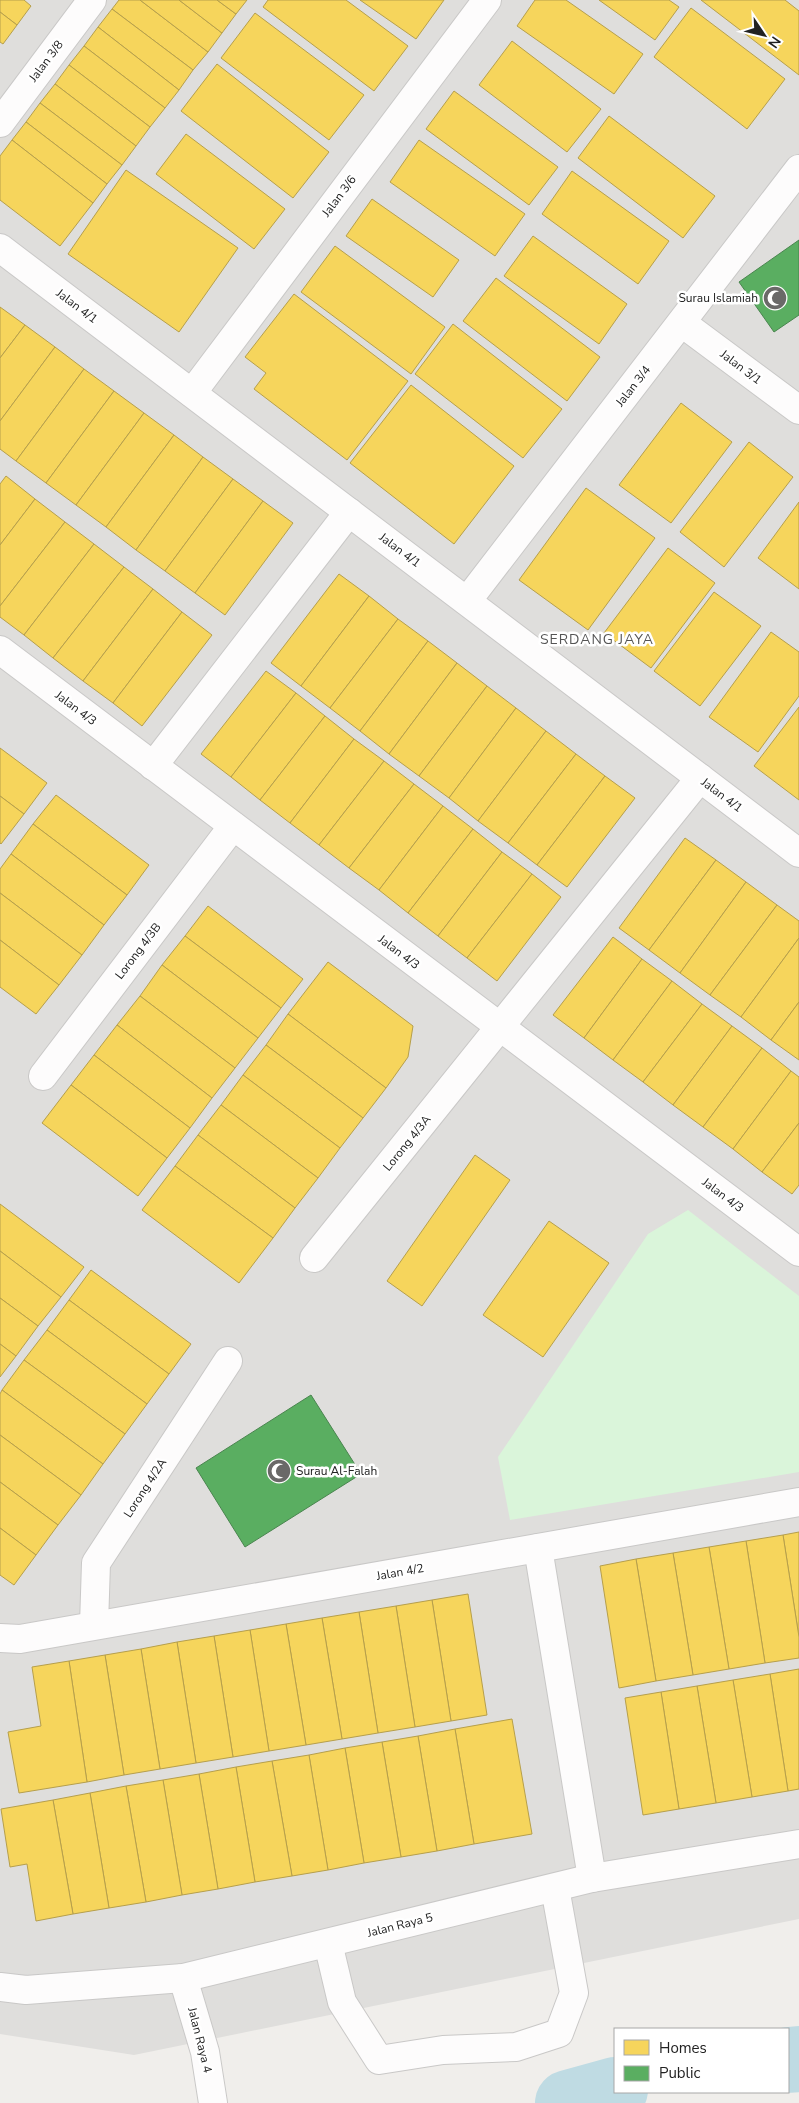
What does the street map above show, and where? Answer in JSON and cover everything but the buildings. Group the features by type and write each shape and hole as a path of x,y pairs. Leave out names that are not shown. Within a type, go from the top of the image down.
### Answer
{"street":[{"name":"Jalan 3/8","path":"0,123 92,0"},
{"name":"Jalan 3/6","path":"192,393 487,0"},
{"name":"Jalan 3/4","path":"467,601 799,169"},
{"name":"Jalan 4/1","path":"0,248 799,853"},
{"name":"Jalan 3/1","path":"682,323 799,410"},
{"path":"153,766 349,512"},
{"name":"Jalan 4/3","path":"0,650 501,1028 797,1246"},
{"name":"Lorong 4/3A","path":"314,1258 501,1028 700,778"},
{"name":"Lorong 4/3B","path":"43,1076 233,826"},
{"name":"Lorong 4/2A","path":"94,1625 96,1562 228,1361"},
{"name":"Jalan 4/2","path":"0,1638 20,1639 799,1502"},
{"path":"538,1548 592,1878"},
{"name":"Jalan Raya 5","path":"0,1986 26,1990 183,1978 592,1878 799,1844"},
{"path":"328,1943 342,2002 379,2060 444,2050 516,2047 559,2033 574,1993 555,1888"},
{"name":"Jalan Raya 4","path":"183,1978 205,2052 213,2103"}],"shaded area":[{"name":"SERDANG JAYA","path":"0,0 799,0 799,1919 134,2055 0,2034"}],"green space":[{"path":"688,1210 799,1296 799,1472 510,1520 498,1457 648,1234"}],"waterway":[{"path":"789,2060 799,2059"},
{"path":"568,2103 614,2090"}],"place":[{"name":"Surau Islamiah","path":"775,298"},
{"name":"Surau Al-Falah","path":"279,1471"}],"district":[{"name":"SERDANG JAYA","path":"597,639"}]}
